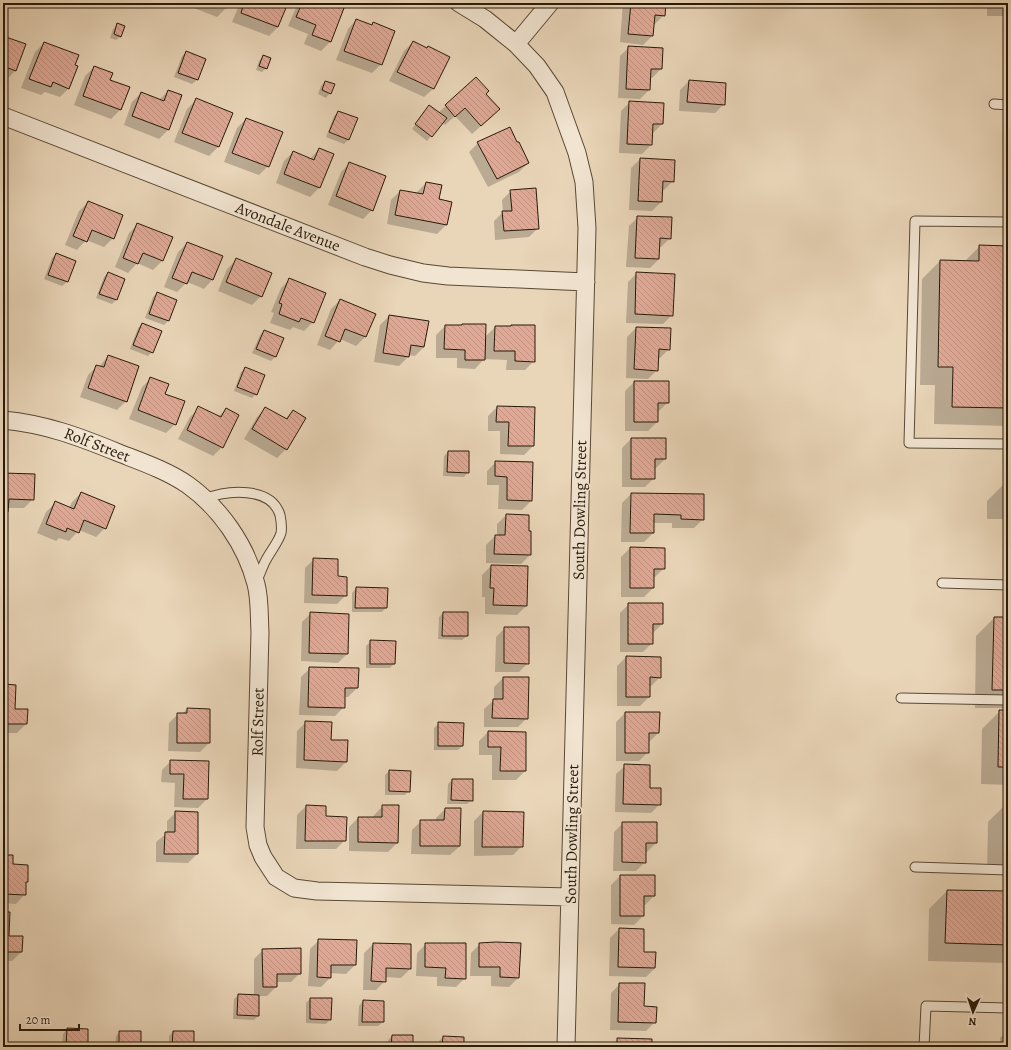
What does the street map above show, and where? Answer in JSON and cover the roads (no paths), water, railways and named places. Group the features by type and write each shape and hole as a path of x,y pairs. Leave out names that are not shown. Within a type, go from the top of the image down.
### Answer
{"street":[{"name":"South Dowling Street","path":"459,3 485,19 516,44 537,66 555,92 577,153 584,182 587,209 588,228 566,1047"},
{"path":"516,44 550,3"},
{"name":"Avondale Avenue","path":"3,116 390,265 422,273 448,276 586,282"},
{"name":"Rolf Street","path":"3,420 45,427 81,437 165,472 187,485 205,499 221,516 236,537 256,584 260,632 255,826 258,845 263,857 276,877 294,888 317,891 570,897"}],"lane":[{"path":"994,104 1008,105"},
{"path":"1008,222 914,220 909,443 1008,444"},
{"path":"205,499 213,496 251,492 270,500 278,508 281,520 281,533 266,559 256,584"},
{"path":"942,583 1008,585"},
{"path":"901,698 1008,700"},
{"path":"915,867 1008,870"},
{"path":"924,1047 926,1006 1008,1008"}]}
